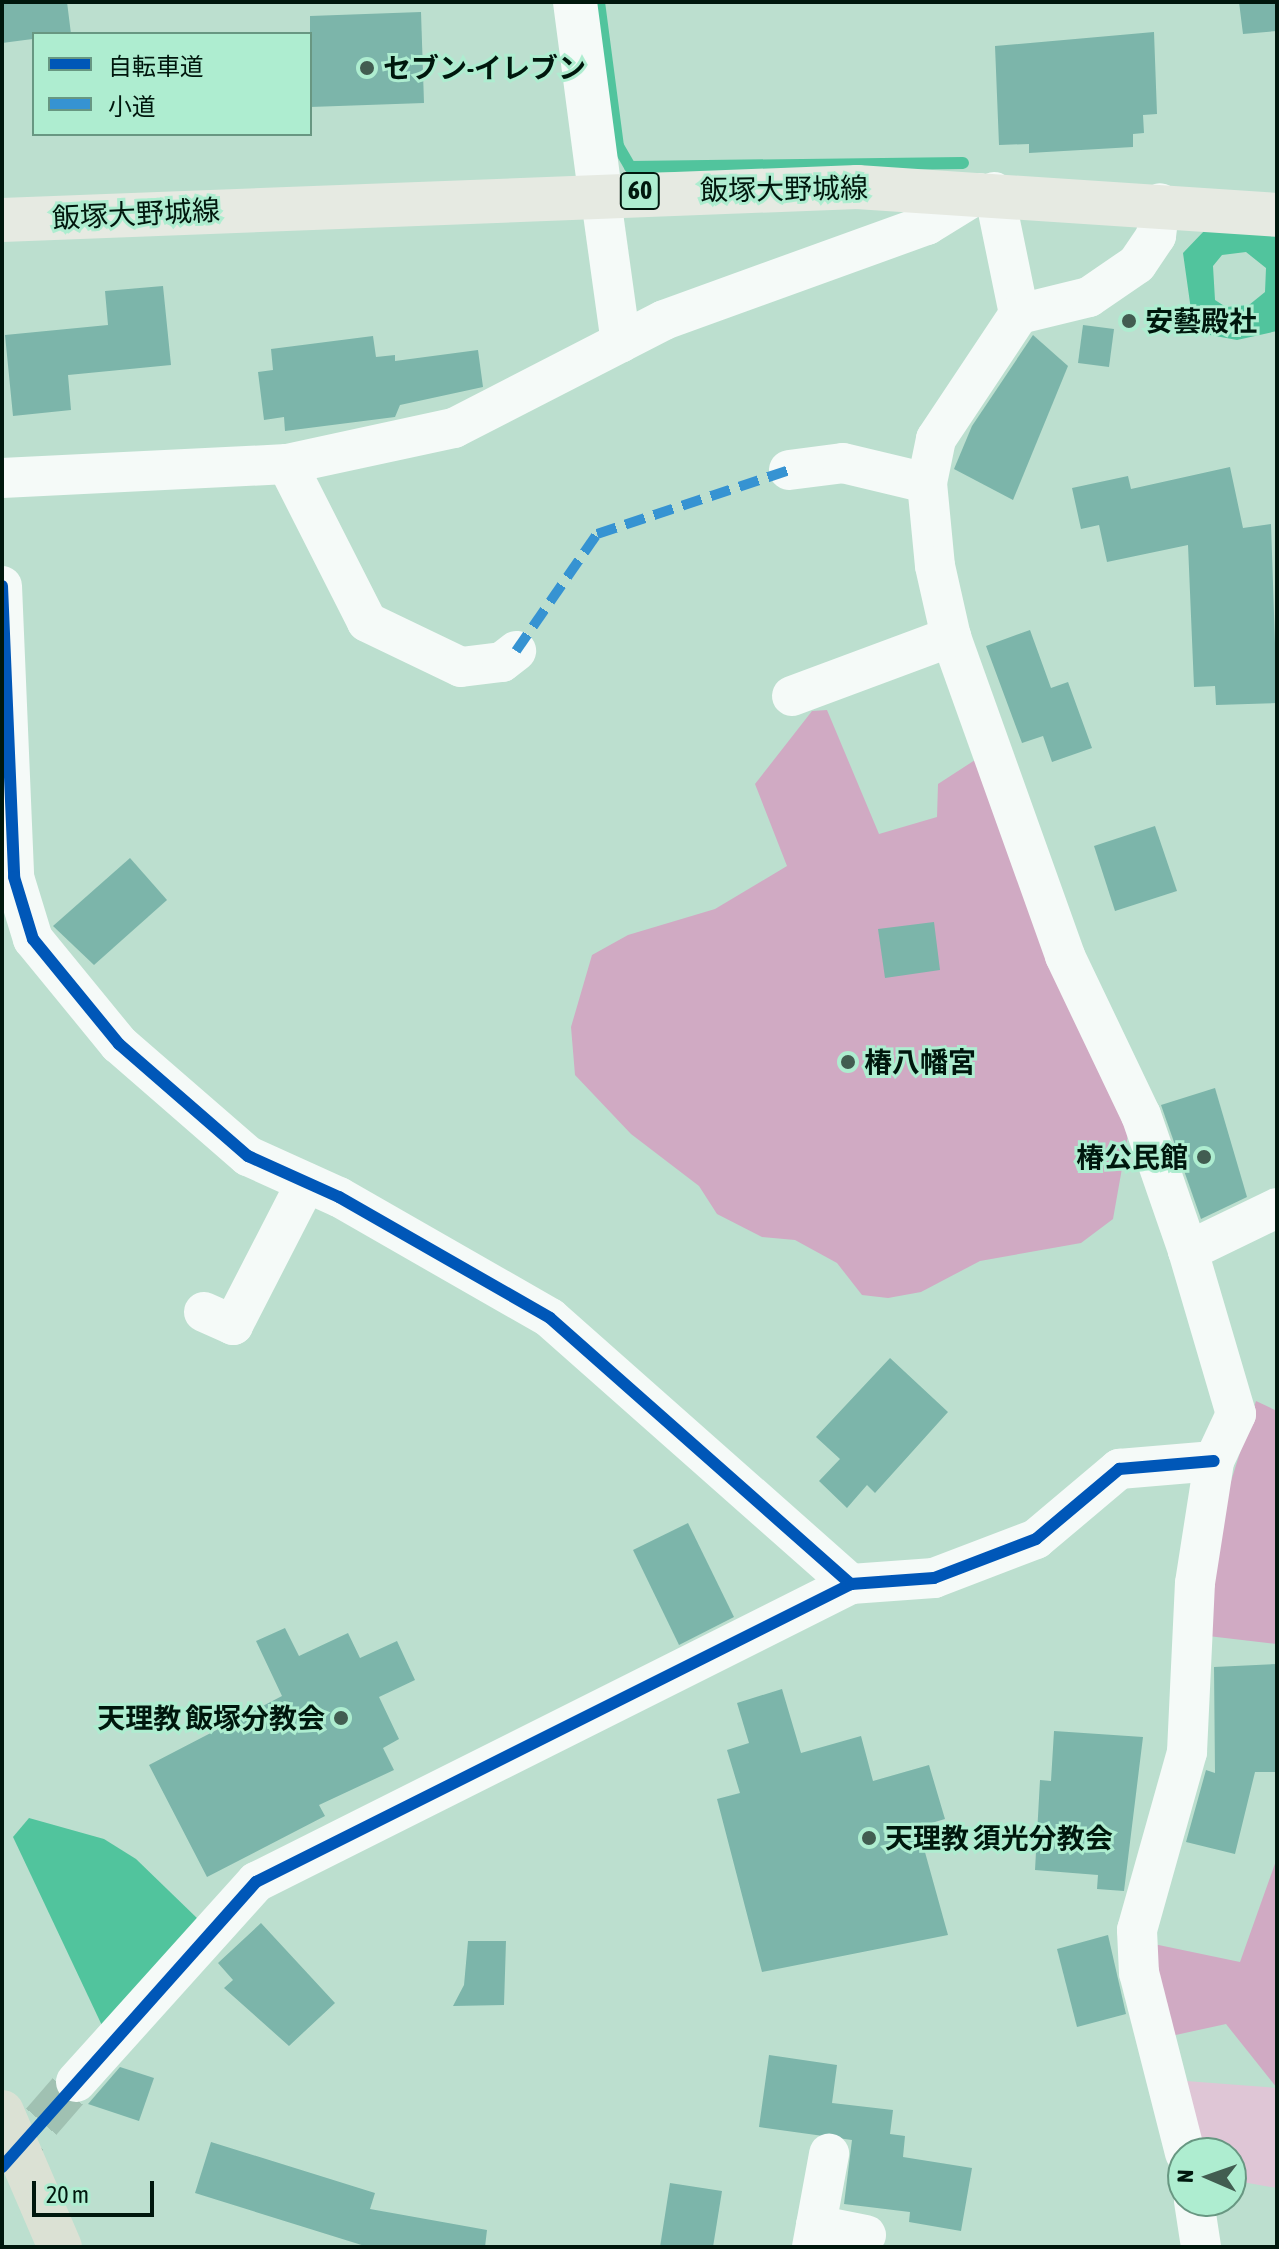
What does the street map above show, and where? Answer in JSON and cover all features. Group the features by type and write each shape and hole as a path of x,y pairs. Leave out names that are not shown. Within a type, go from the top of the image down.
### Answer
{"highway":[{"path":"2,2112 60,2247"}],"main road":[{"name":"飯塚大野城線","path":"2,220 600,192 986,192 1160,203 1277,215"}],"street":[{"path":"575,2 621,343"},
{"path":"2,478 287,464 454,428 664,320 927,225 986,192 1019,314"},
{"path":"1160,203 1156,236 1137,264 1089,297 1019,314 936,439 927,483 951,637 1065,956 1141,1115 1188,1251 1236,1414 1214,1461 1195,1583 1187,1752 1137,1930 1139,1973 1181,2137"},
{"path":"789,470 843,463 927,483"},
{"path":"287,464 367,622 461,667 502,662 516,651"},
{"path":"2,586 14,877 33,939 119,1044 248,1156 306,1183 550,1318 851,1584"},
{"path":"792,696 951,637"},
{"path":"204,1312 233,1325 306,1183"},
{"path":"1188,1251 1277,1208"},
{"path":"76,2082 256,1882 851,1584 934,1578 1036,1539 1119,1469 1214,1461"},
{"path":"829,2154 814,2236 866,2235"},
{"path":"1196,2217 1201,2247"}],"shaded area":[{"path":"1205,230 1277,236 1277,331 1237,340 1210,335 1191,310 1183,253","holes":["1246,252 1266,268 1265,292 1249,305 1226,307 1215,300 1213,266 1222,255"]},
{"path":"827,710 879,834 937,817 938,784 975,760 1132,1112 1113,1219 1081,1243 980,1261 921,1292 888,1298 862,1295 837,1263 795,1240 762,1237 717,1214 699,1186 631,1134 575,1075 571,1027 592,955 628,935 715,909 787,866 755,784 812,711"},
{"path":"1256,1401 1277,1411 1277,1644 1208,1636 1208,1555"},
{"path":"29,1818 104,1839 136,1859 199,1920 106,2034 13,1837"},
{"path":"1277,1858 1277,2088 1226,2024 1171,2036 1149,1943 1240,1962"},
{"path":"1186,2081 1277,2088 1277,2188 1247,2183 1247,2137 1196,2137"}],"building":[{"path":"2,2 67,2 71,32 32,32 32,39 2,43"},
{"path":"1239,2 1277,2 1277,31 1243,34"},
{"name":"セブン-イレブン","path":"421,12 424,103 312,107 310,16"},
{"path":"1154,32 1157,114 1143,115 1144,133 1133,134 1133,147 1029,153 1029,144 999,145 995,46"},
{"path":"163,286 171,365 68,375 71,410 13,416 5,335 108,325 105,291"},
{"path":"1083,325 1114,329 1109,367 1078,363"},
{"path":"1033,335 1068,366 1013,500 954,469 972,426"},
{"path":"373,336 376,357 395,355 395,361 478,350 483,387 400,405 395,417 285,431 284,417 264,420 258,372 273,370 271,349"},
{"path":"1230,467 1243,528 1271,524 1277,703 1216,705 1215,686 1194,687 1188,545 1107,562 1099,525 1081,529 1072,488 1128,476 1131,489"},
{"path":"1030,630 1051,688 1068,682 1092,748 1052,762 1043,736 1022,743 986,646"},
{"path":"1155,826 1177,891 1115,911 1094,846"},
{"path":"130,858 167,900 94,965 53,926"},
{"path":"934,922 940,970 885,978 878,929"},
{"name":"椿公民館","path":"1215,1088 1247,1197 1201,1219 1161,1105"},
{"path":"890,1358 948,1412 875,1493 867,1485 847,1508 819,1481 840,1459 816,1437"},
{"path":"688,1523 734,1617 679,1645 633,1550"},
{"path":"285,1628 299,1656 348,1633 360,1658 397,1641 415,1680 379,1697 399,1739 383,1748 394,1770 319,1805 325,1816 207,1877 149,1765 282,1696 256,1641"},
{"path":"1277,1664 1277,1772 1255,1772 1235,1854 1186,1842 1206,1770 1215,1773 1214,1667"},
{"path":"782,1689 801,1753 861,1736 873,1781 929,1765 945,1819 918,1827 948,1935 762,1972 717,1799 740,1793 727,1750 749,1743 737,1703"},
{"path":"1054,1731 1143,1737 1124,1891 1097,1889 1098,1875 1035,1870 1040,1780 1051,1781"},
{"path":"261,1923 335,2003 289,2046 224,1988 233,1980 218,1963"},
{"path":"1108,1935 1126,2014 1077,2027 1057,1949"},
{"path":"468,1941 506,1941 504,2005 453,2006 464,1985"},
{"path":"769,2055 837,2065 832,2103 893,2110 890,2134 905,2136 903,2157 972,2168 961,2231 909,2222 910,2212 844,2204 852,2140 759,2127"},
{"path":"120,2067 154,2078 139,2121 88,2104"},
{"path":"211,2142 375,2193 370,2209 487,2230 485,2247 368,2247 195,2193"},
{"path":"670,2183 722,2191 713,2247 660,2247"}],"waterway":[{"path":"599,2 618,146 630,167 963,163"}],"tunnel":[{"path":"2,2167 76,2082"}],"marked path":[{"path":"516,651 597,534 789,470"}],"cycle path":[{"path":"2,586 14,877 33,939 119,1044 248,1156 339,1197 550,1318 851,1584"},
{"path":"2,2167 256,1882 851,1584 934,1578 1036,1539 1119,1469 1214,1461"}],"place":[{"name":"セブン-イレブン","path":"367,68"},
{"name":"安藝殿社","path":"1129,321"},
{"name":"椿八幡宮","path":"848,1062"},
{"name":"椿公民館","path":"1204,1157"},
{"name":"天理教 飯塚分教会","path":"341,1718"},
{"name":"天理教 須光分教会","path":"869,1838"}]}
